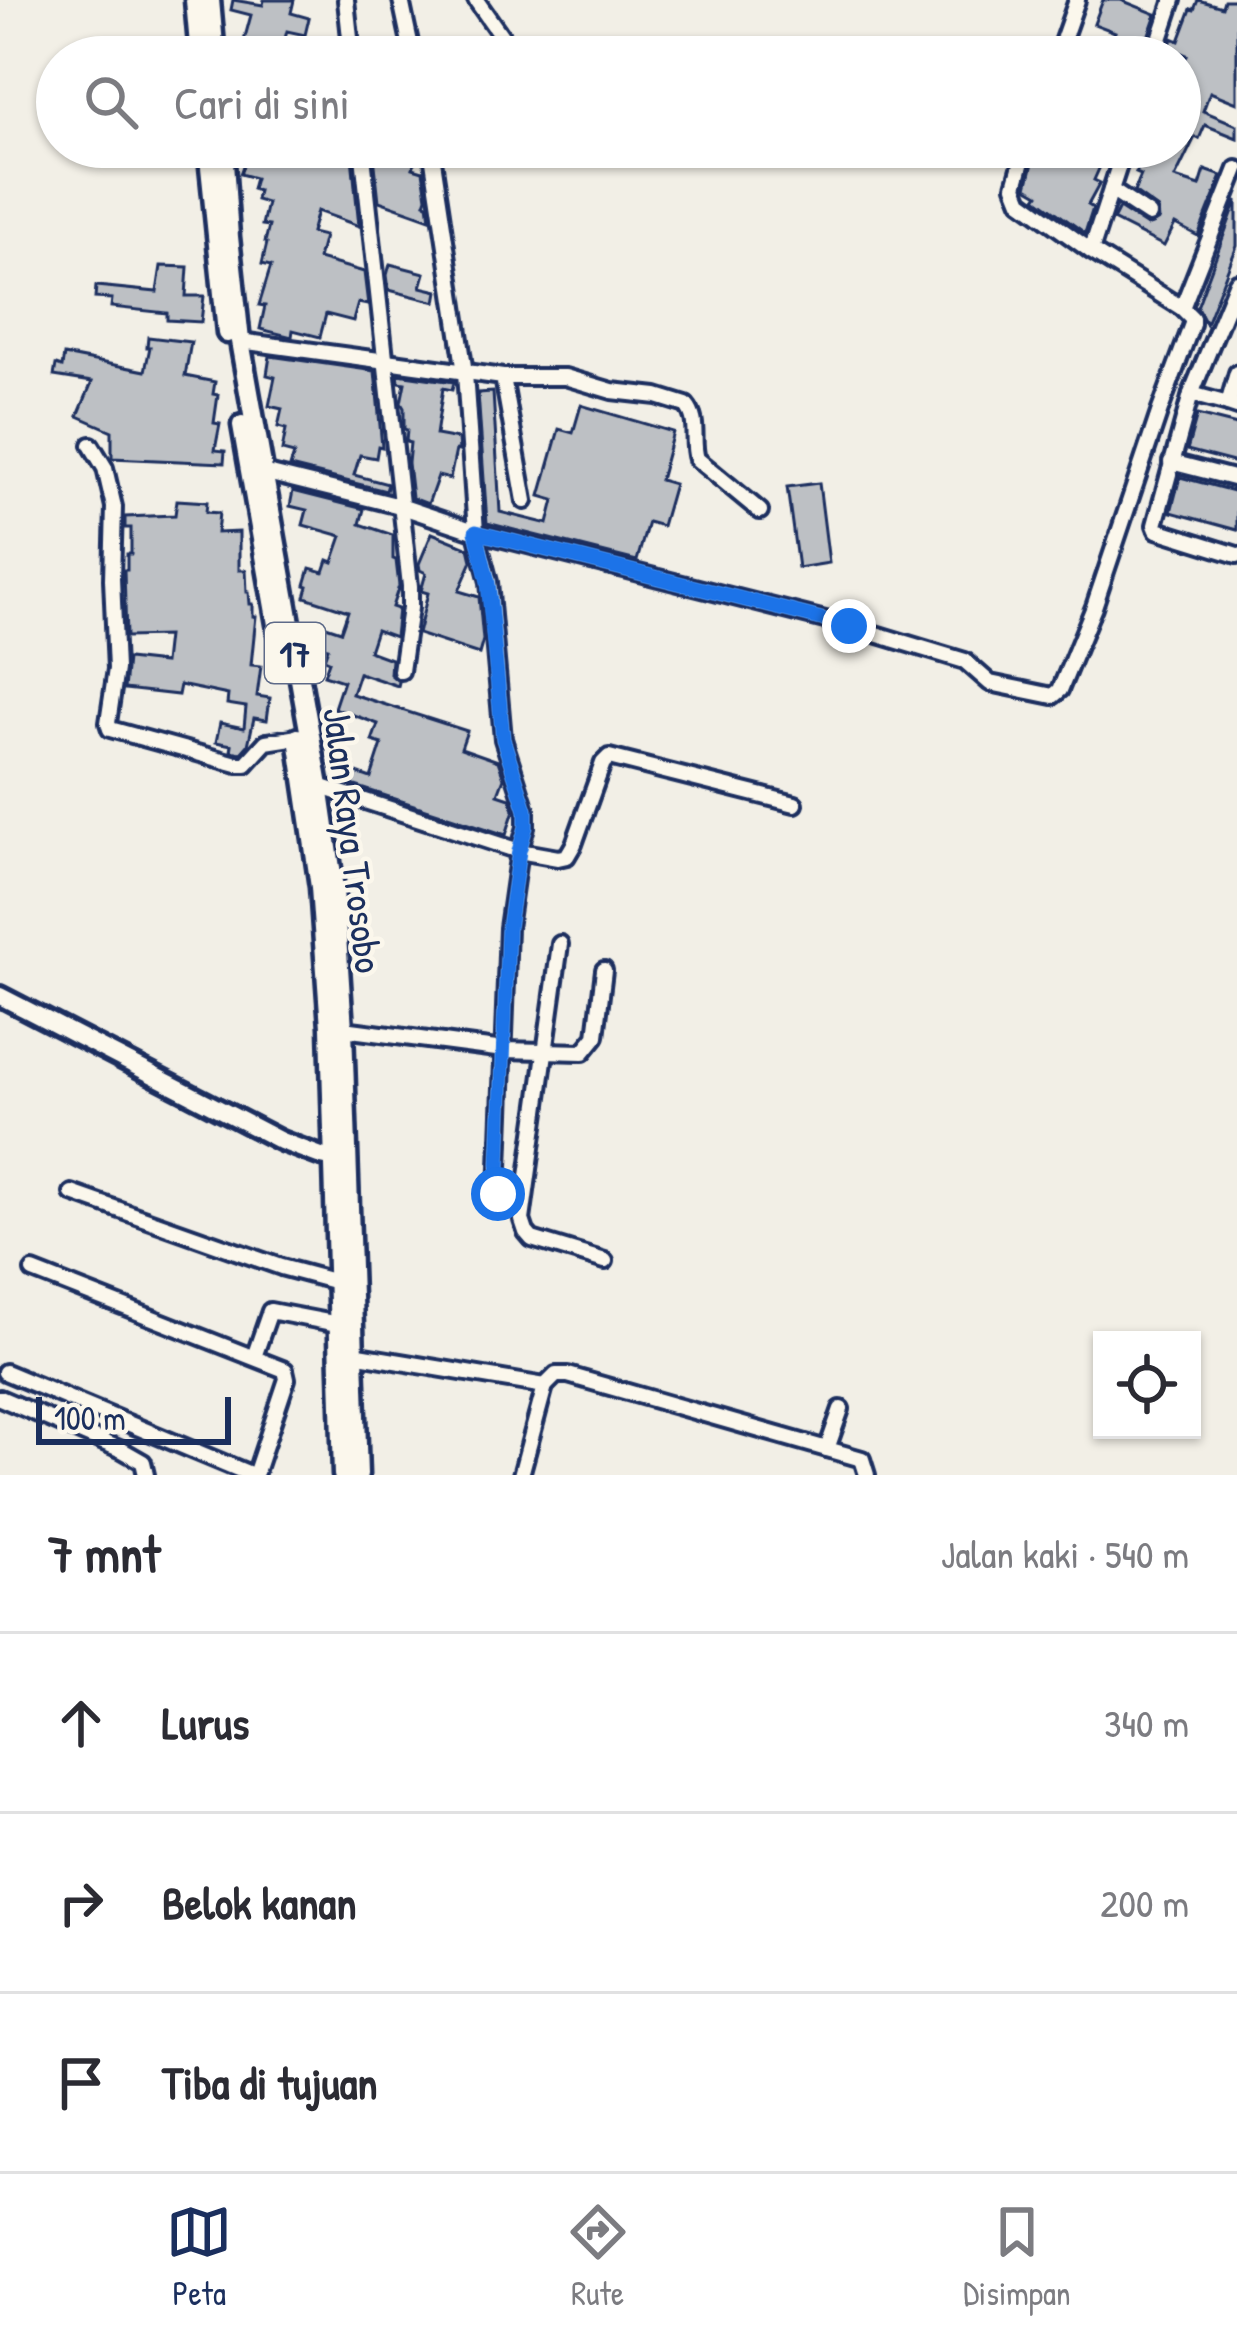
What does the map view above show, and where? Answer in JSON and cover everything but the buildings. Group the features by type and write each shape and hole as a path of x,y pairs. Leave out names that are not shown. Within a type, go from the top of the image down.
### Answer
{"highway":[{"path":"195,0 198,36"},
{"path":"210,0 213,36"},
{"name":"Jalan Raya Trosobo","path":"210,168 222,298 319,786 334,889 334,1159 326,1321 343,1475"},
{"name":"Jalan Raya Trosobo","path":"225,168 240,341 287,738 320,887 336,1028"},
{"name":"Jalan Raya Trosobo","path":"334,1159 353,1354 358,1475"}],"main road":[{"path":"0,996 224,1113 302,1150 334,1159"}],"street":[{"path":"346,0 350,36"},
{"path":"401,0 409,36"},
{"path":"476,0 501,36"},
{"path":"1064,36 1077,0"},
{"path":"1161,36 1173,0"},
{"path":"364,168 410,586 400,671"},
{"path":"435,168 471,373 503,739 526,810 508,928 498,1194"},
{"path":"257,463 482,534 849,626 965,661 990,683 1053,696 1060,690 1094,607 1192,319 1018,196 1020,168"},
{"path":"1091,251 1118,168"},
{"path":"1182,308 1237,169"},
{"path":"1111,190 1149,214"},
{"path":"1237,282 1191,394 1155,528 1237,555"},
{"path":"240,341 471,373 565,377 686,405 695,423 697,459 760,511"},
{"path":"1191,394 1233,406 1237,373"},
{"path":"503,376 525,501"},
{"path":"91,445 113,494 116,669 110,729 237,764 246,764 258,748 287,738"},
{"path":"1171,461 1237,479"},
{"path":"319,786 523,852 567,856 609,757 795,804"},
{"path":"560,944 524,1228 532,1239 605,1262"},
{"path":"336,1028 504,1050 583,1052 596,1036 604,970"},
{"path":"71,1193 326,1279"},
{"path":"5,1372 253,1474 287,1374 33,1271"},
{"path":"254,1357 270,1311 326,1321"},
{"path":"353,1354 545,1386"},
{"path":"520,1475 545,1386 556,1376 862,1459 867,1475"},
{"path":"0,1398 122,1450 143,1462 146,1475"},
{"path":"827,1449 841,1409"}],"route":[{"path":"498,1194 508,928 526,810 503,739 488,582 476,532 849,626"}]}
